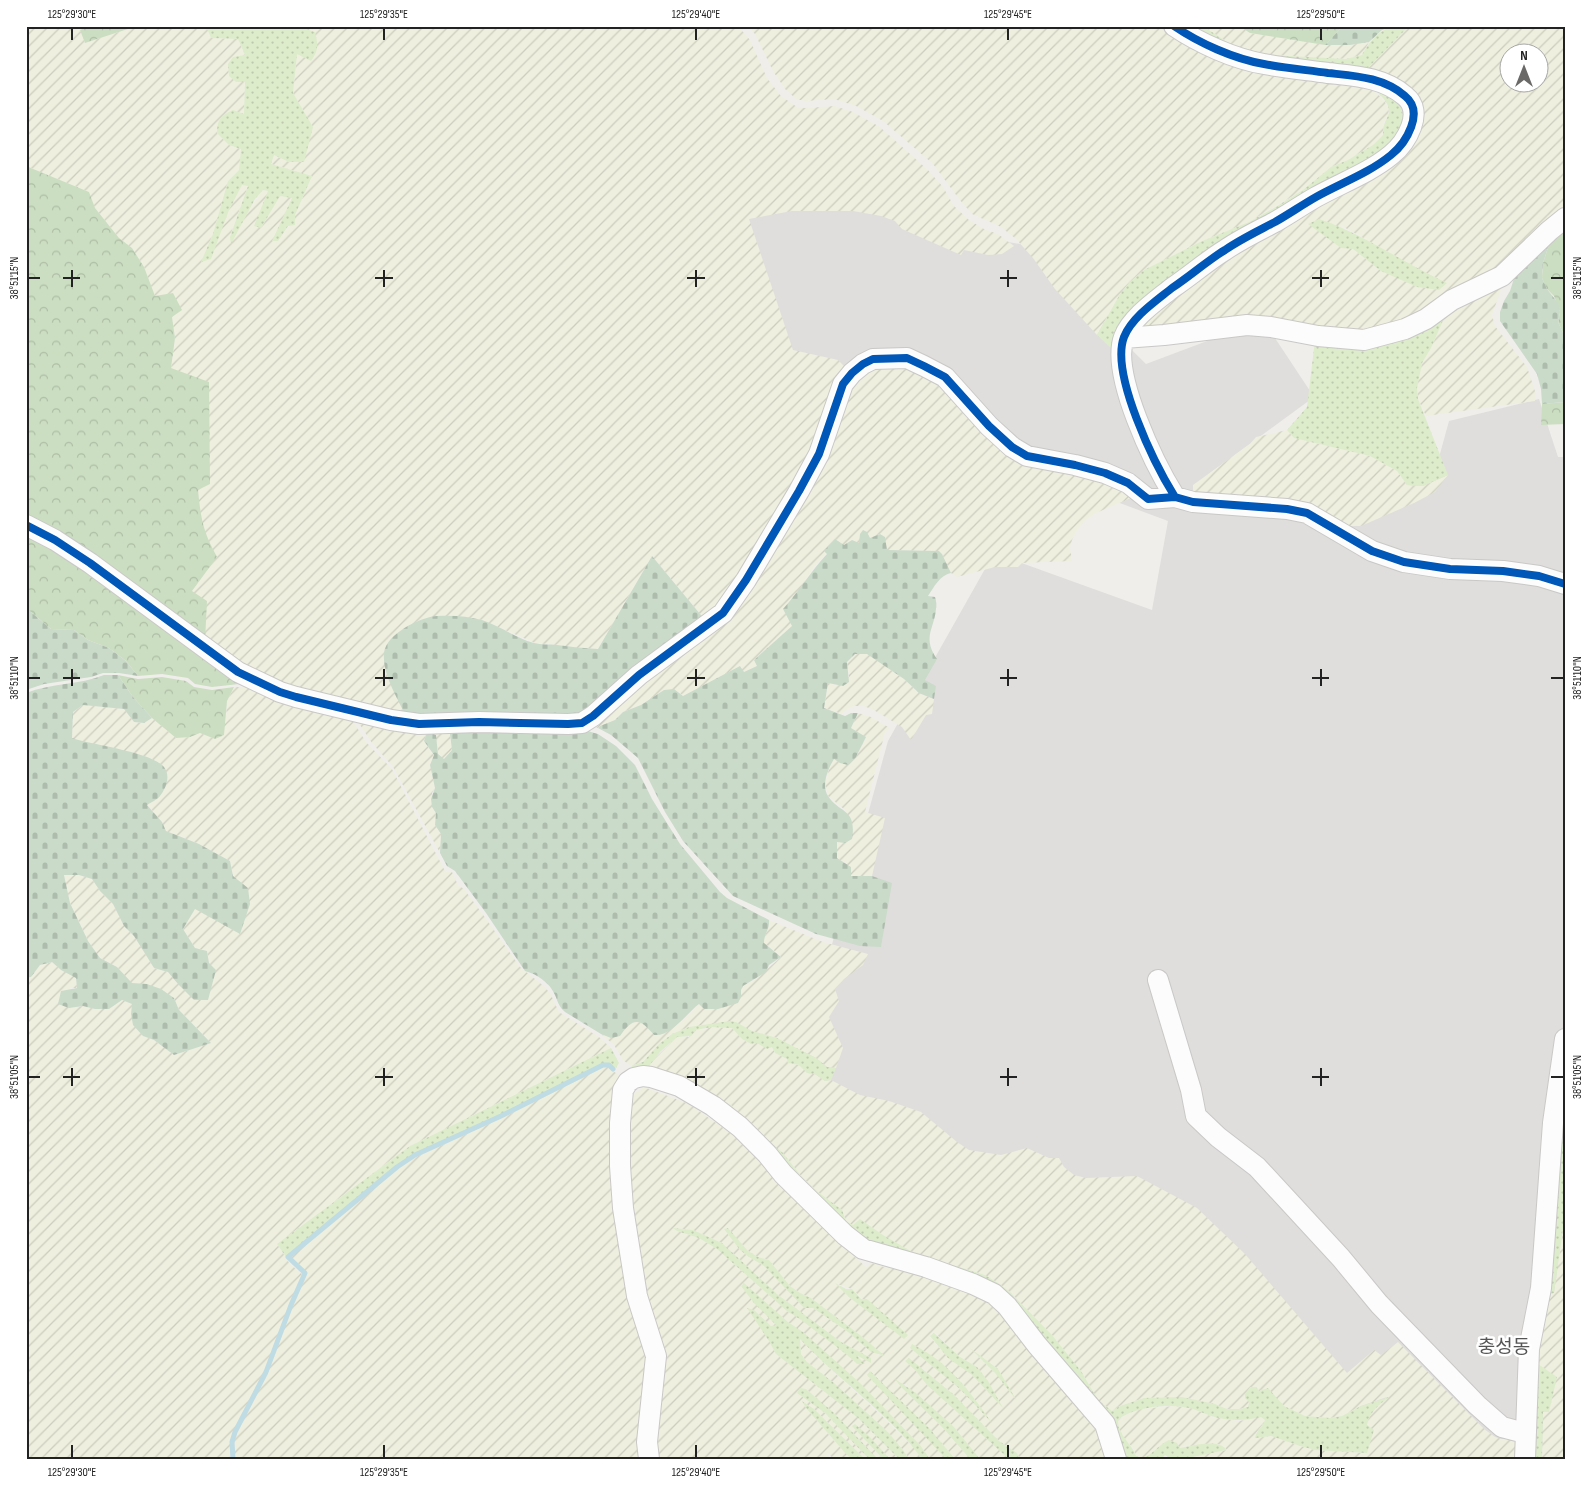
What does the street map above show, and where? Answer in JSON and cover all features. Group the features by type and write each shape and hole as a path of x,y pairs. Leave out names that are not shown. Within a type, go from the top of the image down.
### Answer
{"street":[{"path":"1174,26 1188,36 1222,51 1261,64 1363,76 1389,85 1407,97 1412,107 1414,119 1409,134 1392,154 1382,162 1317,196 1225,250 1144,312 1130,327 1124,338 1122,353 1129,398 1149,450 1162,477 1175,497"},
{"path":"1124,338 1164,335 1247,324 1318,336 1364,340 1398,331 1426,319 1452,300 1502,276 1565,218"},
{"path":"26,525 55,540 90,563 238,672 280,692 383,718 419,724 479,722 582,723 639,675 723,614 746,580 819,454 843,384 852,372 862,364 873,359 907,358 945,377 989,426 1012,447 1027,456 1105,473 1128,483 1148,499 1175,497 1193,502 1287,508 1308,513 1372,550 1404,562 1450,569 1503,571 1539,576 1565,584"},
{"path":"1158,980 1191,1090 1196,1116 1218,1137 1257,1167 1341,1258 1379,1304 1476,1405 1502,1427 1525,1433"},
{"path":"1525,1459 1529,1349 1541,1288 1552,1123 1565,1039"},
{"path":"649,1459 647,1442 656,1356 637,1296 623,1208 620,1166 620,1123 623,1090 628,1082 643,1076 679,1086 713,1106 740,1127 767,1154 783,1174 844,1234 863,1249 926,1267 973,1284 994,1294 1007,1306 1105,1424 1116,1459"}],"shaded area":[{"path":"736,201 854,204 991,239 1026,245 1146,364 1263,320 1314,397 1210,473 1432,483 1449,421 1539,399 1558,457 1565,457 1565,1136 1548,1448 1504,1455 1344,1405 964,1156 798,1068 888,741 994,553 1152,610 1168,521 1015,464 781,370"}],"green space":[{"path":"26,26 90,26 80,30 85,43 137,26 206,26 211,38 238,39 245,55 228,64 229,75 236,82 245,82 244,115 217,133 229,145 241,149 239,170 228,181 213,234 201,262 242,185 248,186 230,236 263,190 268,191 261,228 280,196 292,197 278,241 289,226 295,225 295,215 312,176 271,164 274,155 289,162 313,127 293,93 297,53 297,26 738,26 750,40 767,78 781,96 797,107 835,106 853,112 880,127 928,170 943,187 954,206 969,220 984,229 998,234 1014,246 1002,254 988,255 964,250 961,255 902,229 895,221 881,216 853,211 792,211 749,219 793,350 838,360 847,369 814,452 741,577 705,620 652,556 598,649 535,643 482,620 434,616 416,622 390,682 406,717 282,686 205,641 192,591 207,538 201,521 171,369 175,338 172,317 155,296 144,267 132,248 119,238 95,208 89,192 26,166"},
{"path":"90,26 137,26 85,43 80,30"},
{"path":"206,26 297,26 315,32 317,47 311,61 297,54 293,93 313,127 304,162 289,162 274,155 271,164 312,176 295,215 295,225 288,226 278,241 272,241 292,198 280,196 261,228 254,226 268,191 263,190 255,199 231,244 230,237 248,186 242,185 229,210 211,259 201,262 213,234 228,181 239,170 241,149 229,145 217,133 218,125 225,114 233,110 244,114 245,82 236,82 229,76 228,64 233,57 245,55 238,39 211,38"},
{"path":"747,26 1164,26 1169,30 1364,82 1383,99 1389,109 1388,116 1384,122 1383,135 1373,145 1348,160 1331,167 1303,190 1249,222 1200,242 1144,270 1120,294 1097,335 1055,289 1033,258 1016,239 1001,227 972,214 933,164 883,121 856,106 834,99 805,101 796,99 785,89 773,71 755,34"},
{"path":"1181,26 1203,26 1230,44 1268,55 1346,59 1362,55 1370,42 1380,32 1393,27 1408,27 1363,73 1262,60"},
{"path":"1203,26 1239,26 1250,33 1325,45 1350,45 1369,42 1362,55 1346,59 1268,55 1230,44"},
{"path":"1239,26 1343,26 1325,45 1250,33"},
{"path":"1343,26 1394,26 1382,30 1369,42 1350,45 1325,45"},
{"path":"1409,26 1565,26 1565,213 1511,264 1425,316 1363,336 1133,329 1146,314 1412,136 1363,73","holes":["1342,226 1446,283 1381,271 1353,249"]},
{"path":"1364,82 1399,98 1403,114 1402,125 1388,150 1211,252 1115,352 1097,335 1120,294 1144,270 1200,242 1249,222 1303,190 1331,167 1348,160 1373,145 1383,135 1389,111 1382,96"},
{"path":"26,166 89,192 95,208 119,238 132,248 144,267 155,296 173,293 182,310 172,317 175,338 171,368 209,382 210,484 198,490 203,525 217,557 192,591 207,601 205,641 26,519"},
{"path":"1319,219 1368,241 1447,283 1439,290 1417,287 1381,271 1353,249 1341,248 1308,224"},
{"path":"1565,222 1565,350 1563,333 1558,322 1560,312 1554,296 1547,289 1542,278 1543,263 1553,232"},
{"path":"1553,232 1543,263 1542,278 1547,289 1558,303 1560,312 1558,322 1563,333 1565,350 1565,402 1542,404 1537,374 1500,321 1500,312 1510,291 1517,269"},
{"path":"1504,281 1492,315 1495,326 1527,367 1535,391 1535,401 1426,416 1418,399 1419,375 1422,363 1431,348 1448,309"},
{"path":"1448,309 1431,348 1422,363 1417,388 1418,399 1448,475 1423,486 1407,485 1397,471 1370,456 1294,438 1287,430 1307,407 1315,340 1354,343"},
{"path":"915,363 988,428 1089,473 1130,494 1131,498 1096,513 1086,520 1077,530 1072,540 1070,547 1072,561 1022,563 1018,567 995,567 957,577 951,573 942,554 930,551 887,550 880,534 859,543 824,551 827,553 814,567 796,595 783,609 793,626 754,660 758,666 744,672 739,667 683,696 679,692 664,690 641,705 623,712 615,720 598,728 586,723 724,615 842,396 863,367"},
{"path":"1565,402 1565,424 1541,425 1542,404"},
{"path":"1287,430 1294,438 1370,456 1397,471 1407,485 1423,486 1448,475 1435,492 1361,526 1345,526 1206,499 1193,492 1193,485 1250,444 1256,437"},
{"path":"863,530 867,532 870,538 880,534 885,537 887,550 939,551 951,573 940,579 928,596 935,597 936,604 930,634 930,645 937,659 925,680 936,686 934,699 919,693 904,679 867,654 855,654 847,662 849,682 843,686 828,683 824,708 845,716 851,713 858,713 851,728 866,737 856,757 848,765 834,759 828,772 825,787 828,796 850,817 852,822 852,839 845,843 837,842 837,858 851,867 851,876 872,876 892,883 881,947 860,946 816,934 733,896 683,841 665,812 638,758 611,735 598,728 615,720 623,712 641,705 664,690 674,689 683,696 740,666 744,672 757,666 754,660 792,626 783,609 827,554 824,551 835,539 844,545 852,540 859,543 860,534"},
{"path":"30,534 56,549 248,683 212,687 195,684 188,678 162,674 138,676 126,661 109,648 88,640 74,630 51,629 26,608 26,548"},
{"path":"652,556 705,620 580,718 406,717 391,686 384,661 386,646 397,633 413,623 430,617 465,617 489,623 534,643 598,649"},
{"path":"26,608 51,629 74,630 88,640 109,648 126,661 138,676 103,673 91,677 44,684 26,690"},
{"path":"867,653 904,679 919,693 934,699 932,714 926,715 911,740 902,727 872,709 854,706 842,714 824,708 828,683 835,685 849,677 847,662 855,654"},
{"path":"104,675 118,675 133,697 152,718 144,723 134,722 124,709 83,705 73,712 72,738 135,753 147,757 164,767 167,774 167,782 164,789 159,797 147,805 162,822 166,831 199,844 230,861 233,876 248,888 250,904 240,934 195,909 183,929 195,948 207,951 209,963 216,970 208,1000 194,1000 168,972 154,968 134,936 124,926 113,904 100,891 92,879 79,875 64,875 70,903 88,941 100,958 117,967 132,983 147,984 161,989 174,998 179,1010 211,1043 174,1055 154,1040 143,1036 133,1025 132,1004 122,1000 109,1009 95,1009 83,1006 69,1008 58,1004 61,991 77,988 76,978 61,970 52,962 40,965 31,977 26,978 26,693 45,687 85,681"},
{"path":"118,675 138,679 162,677 186,681 194,687 212,690 234,687 227,701 224,735 215,739 200,733 190,737 176,738 152,718 133,697"},
{"path":"234,687 258,687 348,713 366,742 392,769 445,871 452,872 458,885 464,889 520,967 545,987 559,1012 599,1037 611,1048 410,1146 277,1244 290,1264 302,1274 264,1372 232,1434 230,1459 26,1459 26,978 31,977 40,965 52,962 61,970 76,977 77,988 70,988 69,1008 83,1006 95,1009 109,1009 122,1000 133,1004 131,1014 143,1036 154,1040 174,1055 211,1043 179,1010 174,998 147,984 132,984 117,967 100,958 88,941 70,903 64,875 79,875 92,879 100,891 113,904 124,926 134,936 154,968 168,972 178,984 209,963 207,951 195,948 183,929 195,909 240,882 233,876 230,861 199,844 166,831 162,822 147,804 163,766 150,758 72,739 73,712 83,705 124,709 134,722 144,723 152,718 176,738 190,737 200,733 215,739 226,719 227,701"},
{"path":"858,713 869,716 890,728 885,732 865,812 885,818 872,876 851,876 846,863 836,858 837,841 845,810 828,796 825,783 830,766 835,758 856,757 866,738 851,728"},
{"path":"358,722 449,726 452,750 443,760 438,754 438,747 431,733 426,735 424,741 434,756 430,765 435,788 432,793 432,807 436,813 435,825 441,834 440,853 393,767 372,743"},
{"path":"449,726 581,729 598,734 616,746 635,765 652,799 680,844 720,892 727,898 769,920 764,943 781,957 769,965 766,972 743,986 738,1003 718,1009 704,1009 699,1004 673,1028 660,1035 654,1035 645,1025 637,1022 629,1025 620,1036 611,1038 565,1012 546,983 534,974 525,971 486,913 455,871 447,866 440,853 441,834 435,825 436,813 432,807 431,799 435,788 430,765 434,755 424,741 426,735 431,733 436,735 438,754 444,759 452,750"},
{"path":"769,920 823,942 868,954 863,965 844,979 835,989 839,1001 829,1017 843,1048 836,1068 827,1067 816,1058 777,1038 730,1022 689,1027 672,1034 659,1044 642,1062 631,1066 623,1060 614,1045 601,1034 611,1038 633,1022 639,1022 646,1024 654,1035 681,1022 699,1004 704,1009 718,1009 741,997 743,986 756,979 781,957 764,943"},
{"path":"730,1021 736,1022 752,1031 777,1038 816,1058 827,1067 836,1068 831,1080 825,1081 815,1074 807,1073 799,1065 788,1063 787,1059 775,1053 772,1047 767,1049 757,1043 751,1044 742,1039 732,1028 711,1027 696,1030 691,1036 677,1037 660,1052 650,1065 651,1069 711,1093 724,1103 731,1105 742,1118 782,1152 802,1177 842,1210 846,1221 853,1225 860,1219 914,1253 985,1275 998,1283 1010,1292 1052,1335 1081,1371 1098,1400 1112,1411 1120,1406 1144,1398 1182,1397 1215,1404 1227,1409 1240,1409 1248,1407 1249,1402 1245,1398 1245,1394 1250,1387 1256,1387 1259,1391 1268,1388 1284,1406 1305,1416 1330,1418 1342,1416 1361,1406 1389,1397 1375,1409 1368,1420 1367,1425 1374,1430 1367,1453 1315,1450 1271,1436 1255,1438 1265,1420 1261,1417 1230,1420 1217,1418 1185,1407 1165,1406 1143,1409 1125,1415 1118,1420 1122,1435 1136,1456 1146,1457 1169,1440 1177,1443 1180,1448 1218,1444 1227,1450 1186,1458 1165,1455 1161,1459 1122,1459 1019,1315 866,1245 752,1133 631,1066 643,1062 659,1044 672,1034 689,1027"},
{"path":"711,1027 732,1028 742,1039 750,1044 757,1043 772,1047 775,1053 787,1059 788,1063 799,1065 807,1073 815,1074 825,1081 831,1080 860,1095 889,1101 921,1112 969,1150 1001,1155 1027,1148 1049,1158 1059,1158 1064,1167 1074,1175 1086,1178 1137,1176 1197,1208 1245,1254 1347,1373 1374,1350 1381,1355 1398,1342 1484,1429 1501,1439 1518,1439 1518,1459 1189,1459 1199,1455 1227,1450 1218,1444 1155,1450 1150,1456 1142,1459 1136,1456 1133,1448 1121,1435 1118,1420 1139,1409 1176,1406 1192,1408 1213,1417 1239,1421 1261,1417 1265,1419 1256,1433 1256,1438 1271,1436 1315,1450 1366,1453 1368,1419 1376,1407 1387,1397 1361,1406 1342,1416 1330,1418 1305,1416 1284,1406 1265,1390 1259,1391 1251,1387 1245,1395 1249,1402 1248,1407 1240,1409 1227,1409 1215,1404 1182,1397 1144,1398 1120,1406 1112,1411 1098,1400 1081,1371 1052,1335 1010,1292 998,1283 985,1275 914,1253 860,1219 854,1226 846,1221 842,1210 802,1177 782,1152 742,1118 731,1105 651,1069 650,1065 654,1059 677,1037 689,1037 695,1030"},
{"path":"611,1048 619,1063 616,1068 609,1064 602,1064 500,1115 414,1154 396,1166 286,1257 277,1244 410,1146"},
{"path":"603,1067 608,1067 620,1076 618,1093 649,1346 644,1459 235,1459 234,1442 236,1433 267,1373 292,1306 307,1274 291,1257 398,1168 416,1157 502,1118"},
{"path":"1565,1078 1565,1215 1554,1293 1548,1294"},
{"path":"644,1087 689,1104 739,1139 824,1229 866,1267 872,1263 887,1268 894,1266 958,1285 996,1306 1095,1415 1112,1459 1020,1459 1017,1453 999,1441 953,1394 923,1369 906,1361 927,1385 1009,1459 980,1459 954,1427 904,1384 901,1387 944,1429 970,1459 955,1459 930,1429 869,1371 946,1459 930,1459 901,1425 803,1332 788,1322 744,1283 741,1286 777,1326 771,1326 754,1310 776,1354 858,1418 899,1459 890,1459 869,1436 854,1424 853,1427 883,1459 878,1459 833,1412 806,1389 797,1393 825,1413 869,1459 865,1459 814,1409 803,1402 835,1442 852,1459 834,1459 827,1453 830,1459 656,1459 655,1329 631,1231 625,1100","holes":["674,1228 693,1230 722,1243 777,1294 841,1342 871,1358 871,1362 854,1354 857,1364 844,1351 788,1312 717,1249 699,1238 677,1231","728,1228 748,1251 758,1257 769,1260 790,1286 811,1298 860,1335 883,1356 871,1352 848,1332 813,1308 804,1308 764,1266 740,1250 724,1229","837,1284 852,1289 904,1338 850,1298","935,1333 960,1357 977,1367 1001,1406 972,1375 943,1352 930,1337","910,1348 960,1380 988,1419 960,1389","973,1351 998,1369 1014,1397 995,1373"]},
{"path":"1565,1215 1565,1459 1542,1459 1543,1411 1535,1362 1548,1294 1554,1293"},
{"path":"673,1228 693,1230 722,1243 777,1294 841,1342 871,1358 871,1363 856,1355 865,1364 857,1364 803,1321 788,1312 717,1249 699,1238"},
{"path":"728,1228 748,1251 758,1257 769,1260 790,1286 811,1298 885,1356 871,1352 848,1332 813,1308 804,1308 764,1266 740,1250 724,1229"},
{"path":"744,1283 860,1383 920,1445 930,1459 922,1459 895,1427 800,1339 801,1354 807,1362 834,1383 888,1432 909,1459 899,1459 858,1418 776,1354 747,1308 754,1310 771,1326 776,1325 754,1303 741,1286"},
{"path":"835,1283 846,1289 852,1289 861,1299 867,1299 908,1335 904,1339 850,1298"},
{"path":"934,1333 960,1357 977,1367 988,1381 1003,1408 972,1375 948,1358 930,1336"},
{"path":"800,1338 817,1357 882,1416 915,1449 922,1459 909,1459 888,1432 834,1383 807,1362 801,1354"},
{"path":"912,1344 948,1368 975,1399 992,1423 960,1389 910,1348"},
{"path":"970,1348 998,1369 1017,1401 995,1373"},
{"path":"909,1358 953,1394 999,1441 1017,1453 1020,1459 1009,1459 927,1385 905,1361"},
{"path":"1535,1362 1557,1377 1549,1412 1543,1412 1542,1459 1533,1459"},
{"path":"870,1371 930,1429 955,1459 946,1459 867,1375"},
{"path":"895,1379 916,1393 954,1427 980,1459 970,1459 944,1429"},
{"path":"800,1388 806,1389 833,1412 878,1459 869,1459 825,1413 797,1393"},
{"path":"802,1401 814,1409 865,1459 852,1459 846,1454"},
{"path":"855,1424 890,1459 883,1459 852,1426"}],"waterway":[{"path":"233,1459 232,1442 235,1432 266,1372 305,1273 288,1257 397,1167 415,1155 501,1116 603,1065 609,1065 613,1069"}],"cycle path":[{"path":"1174,26 1217,50 1253,62 1378,81 1405,96 1411,103 1413,110 1411,127 1402,143 1391,155 1355,178 1316,197 1218,254 1152,304 1138,316 1128,330 1124,337 1121,353 1123,373 1129,395 1146,442 1175,497 1193,502 1287,509 1307,513 1372,551 1404,562 1450,569 1503,571 1539,576 1565,584"},
{"path":"26,525 55,540 90,563 238,672 280,692 391,720 419,724 479,722 568,724 582,723 593,716 639,675 723,613 746,580 819,454 843,384 852,373 873,359 907,358 945,377 989,426 1012,447 1027,456 1105,473 1128,483 1148,499 1175,497"}],"district":[{"name":"충성동","path":"1504,1346"}]}
